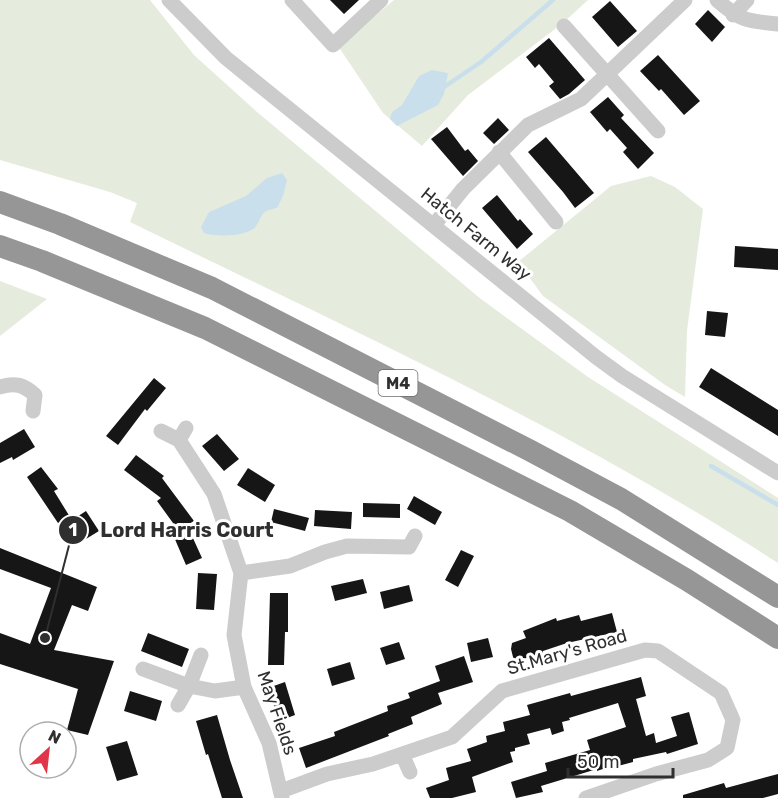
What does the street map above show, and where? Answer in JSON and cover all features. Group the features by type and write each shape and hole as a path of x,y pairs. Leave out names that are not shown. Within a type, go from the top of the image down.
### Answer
{"highway":[{"name":"M4","path":"0,202 60,224 212,288 529,450 621,500 778,597"},
{"name":"M4","path":"0,246 205,328 570,511 687,580 778,638"}],"street":[{"name":"Hatch Farm Way","path":"169,0 226,58 605,363 778,473"},
{"path":"292,0 333,45 381,0"},
{"path":"434,225 463,189 528,125 581,99 685,0"},
{"path":"717,0 734,15 749,21 778,24"},
{"path":"734,15 747,0"},
{"path":"564,26 658,131"},
{"path":"499,152 556,222"},
{"path":"0,387 11,384 25,386 35,396 33,411"},
{"name":"May Fields","path":"161,431 183,434 214,494 241,573 234,634 244,687 269,742 282,794"},
{"path":"241,573 290,566 347,546 415,546"},
{"name":"St.Mary's Road","path":"282,794 327,774 373,764 452,737 502,691 645,650 658,651 721,693 733,720 727,748 708,760 656,774 586,798"},
{"path":"178,705 189,686 201,656"},
{"path":"143,669 189,686 215,692 244,687"},
{"path":"402,754 410,772"}],"green space":[{"path":"0,0 150,0 194,55 257,112 481,299 588,377 778,498 778,563 621,469 541,425 130,222 137,203 110,192 0,160"},
{"path":"394,0 588,0 563,23 468,95 422,146 383,113 338,46"},
{"path":"651,176 675,187 703,209 687,331 685,397 665,385 543,296 518,262 611,186"},
{"path":"0,281 47,299 0,336"}],"water":[{"path":"432,70 448,73 444,94 438,105 397,126 390,119 392,112 402,105 419,76"},
{"path":"282,173 287,180 277,208 265,212 252,230 231,235 204,233 201,227 209,212 246,196 267,178"}],"building":[{"path":"330,0 359,0 344,14"},
{"path":"610,1 637,31 618,47 592,17"},
{"path":"708,10 725,27 712,42 695,24"},
{"path":"549,38 585,80 560,99 549,86 554,82 539,64 535,68 526,57"},
{"path":"658,55 700,101 684,115 661,89 659,91 640,71"},
{"path":"608,97 624,115 621,118 654,153 638,169 623,152 627,148 610,129 607,132 590,112"},
{"path":"498,118 509,130 494,144 483,133"},
{"path":"447,127 465,151 468,149 478,161 463,176 431,139"},
{"path":"546,137 594,193 575,208 528,152"},
{"path":"497,195 518,221 520,219 533,234 517,249 482,208"},
{"path":"735,246 778,249 778,270 734,267"},
{"path":"707,311 728,313 725,337 705,335"},
{"path":"711,368 778,410 778,436 699,387"},
{"path":"154,378 166,388 147,411 145,409 118,445 106,436"},
{"path":"24,429 35,447 13,460 12,457 0,463 0,443"},
{"path":"217,434 239,459 224,471 202,446"},
{"path":"136,455 164,476 162,478 194,521 187,525 202,558 186,565 174,537 181,534 157,501 161,498 124,470"},
{"path":"41,467 58,489 54,491 70,517 58,523 27,477"},
{"path":"248,468 275,485 265,502 237,485"},
{"path":"414,496 442,512 435,525 407,509"},
{"path":"363,503 400,504 400,518 363,517"},
{"path":"274,509 309,518 305,531 271,522"},
{"path":"315,510 352,512 351,529 314,526"},
{"path":"86,511 99,531 81,542 69,522"},
{"path":"0,548 97,587 88,611 72,605 54,650 114,661 88,735 78,733 78,720 70,720 78,689 0,664 0,633 30,644 51,588 0,569"},
{"path":"461,550 474,556 458,587 445,580"},
{"path":"198,573 217,574 214,610 196,609"},
{"path":"363,579 367,593 335,601 331,586"},
{"path":"409,585 413,601 384,609 380,592"},
{"path":"270,593 288,593 288,632 285,632 284,665 268,665"},
{"path":"612,613 617,632 567,643 543,651 543,654 514,661 512,643 526,638 523,631 556,618 557,621 579,615 581,621"},
{"path":"148,633 189,649 182,667 141,651"},
{"path":"488,638 493,657 471,662 467,643"},
{"path":"399,642 405,659 386,665 380,648"},
{"path":"464,656 473,682 438,693 442,704 411,717 413,724 388,734 389,736 306,768 299,748 335,736 334,732 388,711 387,706 410,698 408,693 440,681 435,666"},
{"path":"350,662 355,679 332,686 327,669"},
{"path":"641,677 646,696 636,699 646,736 654,733 656,743 677,736 671,717 689,712 698,744 667,754 666,752 633,759 633,762 618,766 617,764 597,771 597,769 541,786 543,792 516,798 511,782 547,771 545,763 590,750 587,740 626,727 618,703 569,718 570,720 562,722 564,731 552,735 550,728 527,734 530,744 515,748 515,751 510,752 513,762 472,777 476,792 452,798 430,798 426,788 449,780 446,768 471,761 467,749 487,742 486,736 505,731 503,722 530,715 527,705"},
{"path":"285,682 295,715 279,721 268,688"},
{"path":"130,691 162,701 156,721 124,711"},
{"path":"217,715 243,798 222,798 208,754 206,755 196,721"},
{"path":"127,741 138,775 117,781 106,747"},
{"path":"778,774 778,794 763,798 683,798 683,795 724,783 726,788"}],"waterway":[{"path":"444,87 481,62 553,0"},
{"path":"711,466 778,505"}],"place":[{"name":"Lord Harris Court","path":"45,638"}]}
